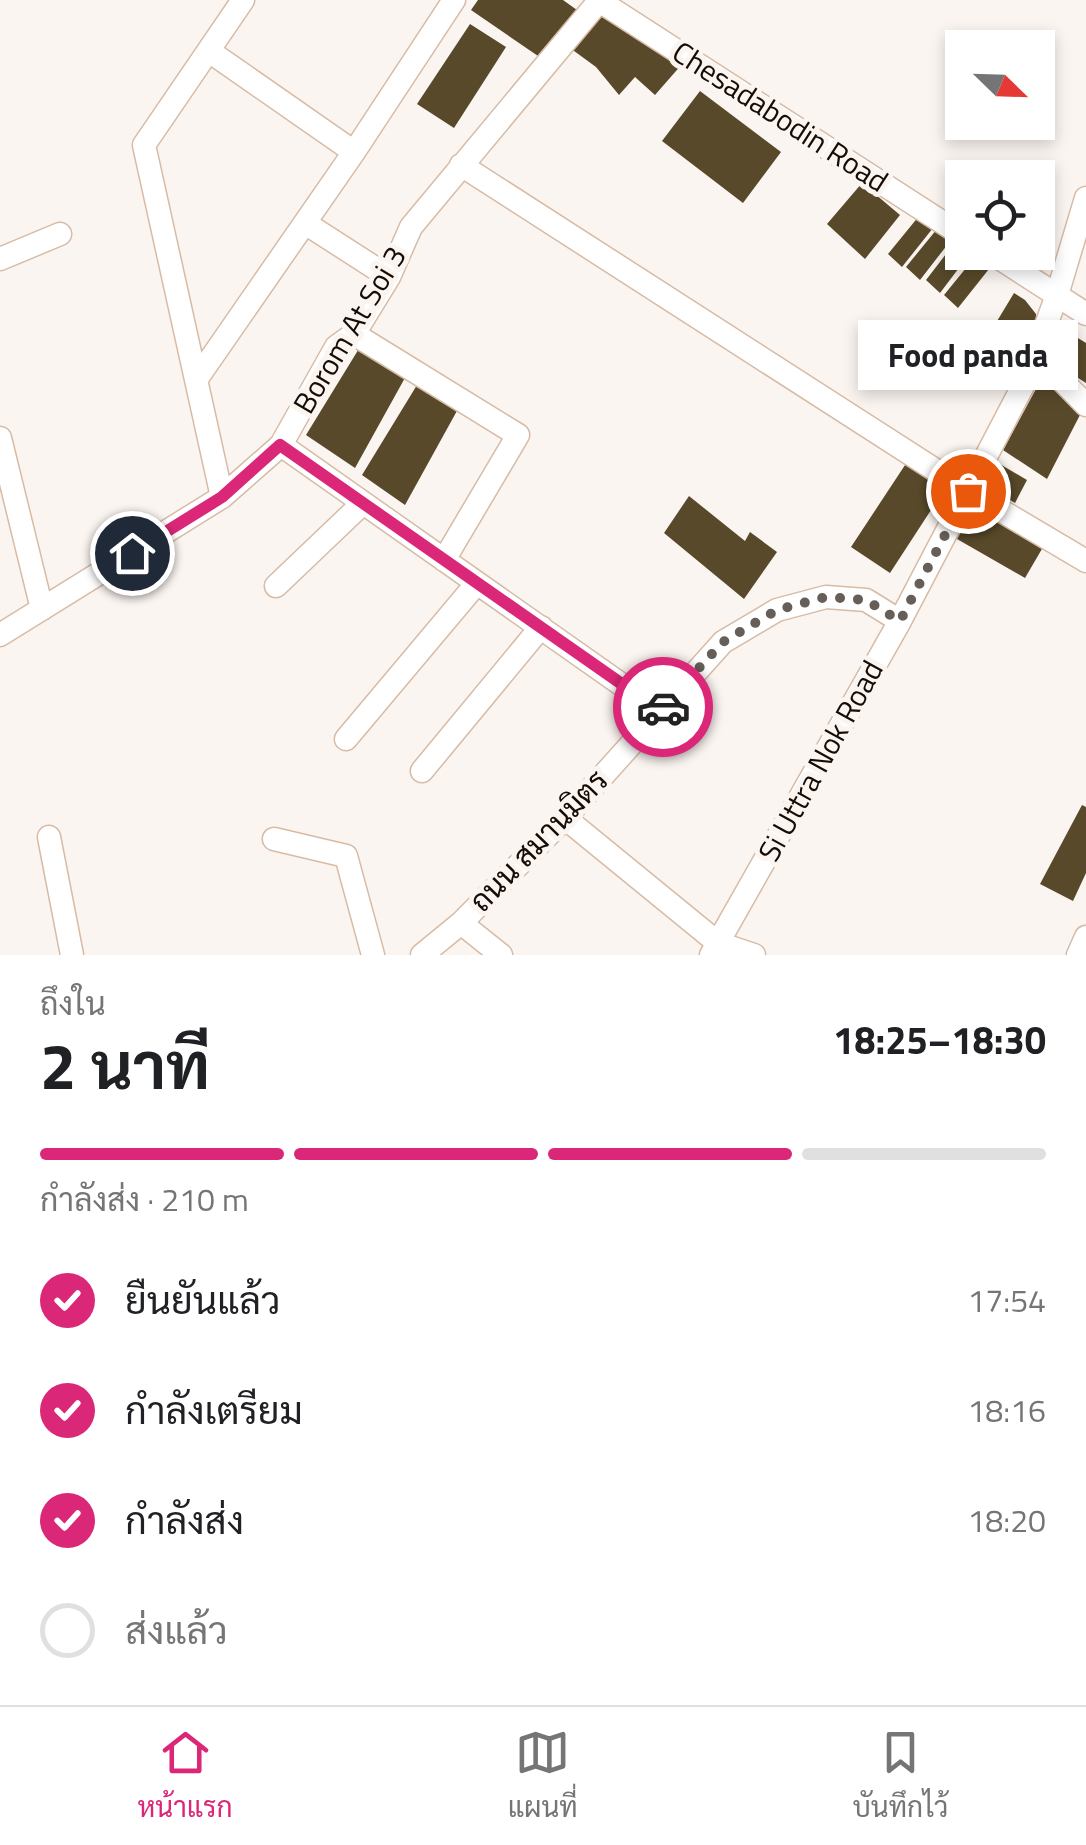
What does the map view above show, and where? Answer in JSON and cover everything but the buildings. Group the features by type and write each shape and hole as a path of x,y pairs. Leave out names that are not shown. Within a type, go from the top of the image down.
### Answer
{"street":[{"path":"222,497 144,146 243,0"},
{"path":"196,380 454,0"},
{"name":"Chesadabodin Road","path":"599,0 633,10 945,222"},
{"name":"Borom At Soi 3","path":"0,634 222,497 280,445 336,348 354,334 389,277 412,226 599,0"},
{"path":"209,50 354,152"},
{"path":"461,165 968,491 1086,561"},
{"name":"Si Uttra Nok Road","path":"715,949 900,621 1026,380 1086,198"},
{"path":"305,223 389,277"},
{"path":"0,259 60,234"},
{"path":"1018,270 1086,314"},
{"path":"354,334 518,435 444,560"},
{"path":"1036,354 1086,405"},
{"path":"0,438 42,609"},
{"path":"280,445 659,710"},
{"path":"276,586 363,503"},
{"path":"346,739 477,583"},
{"name":"ถนน สมานมิตร","path":"422,955 461,922 565,818 723,642 777,610 826,597 866,600 900,621"},
{"path":"422,771 541,628"},
{"path":"565,818 715,949 754,955"},
{"path":"49,838 72,955"},
{"path":"274,838 346,856 373,955"},
{"path":"461,922 501,955"},
{"path":"1078,955 1086,937"}],"way so far":[{"path":"663,707 723,642 777,610 826,597 866,600 900,621 968,491"}],"place":[{"name":"Food panda","path":"968,491"}],"route":[{"path":"132,553 222,497 280,445 659,710 663,707"}]}
